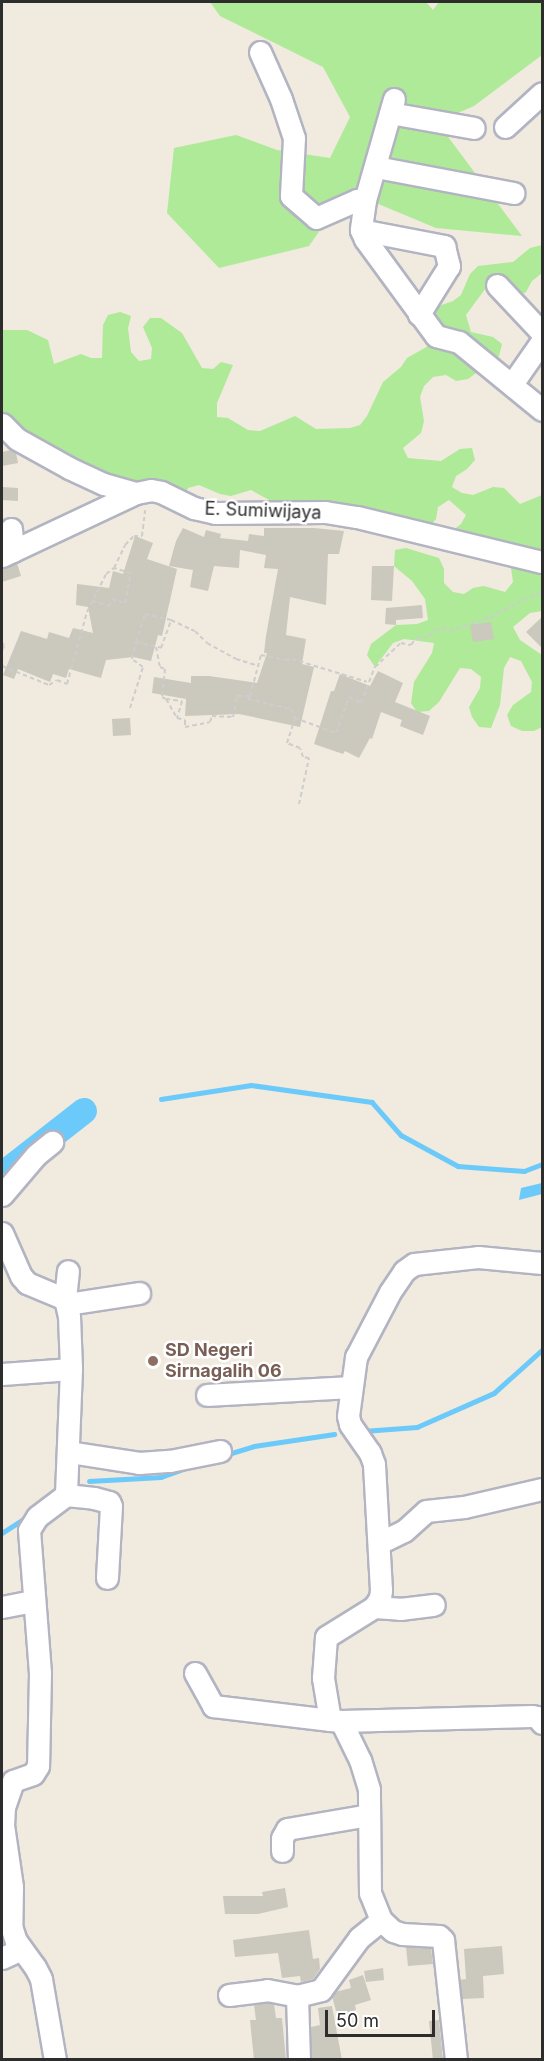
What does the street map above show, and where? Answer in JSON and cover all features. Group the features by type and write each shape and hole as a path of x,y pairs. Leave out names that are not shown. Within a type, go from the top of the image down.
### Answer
{"street":[{"path":"260,52 281,99 294,138 291,196 316,218 357,200 365,200"},
{"path":"505,127 543,93"},
{"path":"474,128 392,106 365,200 361,230 418,314 436,336 459,342 543,410"},
{"path":"376,167 514,193"},
{"path":"361,230 444,246 449,266 418,314"},
{"path":"497,285 543,333"},
{"path":"513,384 543,341"},
{"name":"E. Sumiwijaya","path":"2,424 17,439 69,468 104,484 136,493 151,489 194,508 215,513 325,512 357,517 543,562"},
{"path":"7,553 136,493"},
{"path":"7,553 11,529"},
{"path":"2,1195 36,1155 52,1142"},
{"path":"2,1233 16,1266 27,1283 66,1301 138,1293"},
{"path":"456,2060 443,1940 439,1936 402,1934 393,1931 381,1920 370,1893 369,1815 365,1775 336,1720 323,1678 324,1642 330,1633 374,1607 380,1598 381,1590 374,1464 370,1453 350,1424 350,1387 356,1357 382,1306 404,1271 414,1264 478,1257 543,1263"},
{"path":"66,1496 71,1369 66,1301 68,1271"},
{"path":"2,1374 71,1369"},
{"path":"207,1395 350,1387"},
{"path":"69,1452 140,1463 170,1461 220,1451"},
{"path":"379,1543 404,1531 426,1511 464,1506 543,1489"},
{"path":"55,2060 41,1979 21,1949 11,1926 12,1887 3,1825 7,1778 35,1772 40,1751 40,1672 28,1530 37,1517 66,1496 94,1497 109,1502 111,1506 107,1578"},
{"path":"2,1607 33,1601"},
{"path":"374,1607 400,1610 434,1605"},
{"path":"195,1673 213,1706 336,1720 532,1716 543,1723"},
{"path":"282,1851 282,1838 287,1829 369,1815"},
{"path":"229,1995 267,1990 283,1991 297,1996 321,1990 359,1938 381,1920"},
{"path":"2,1958 21,1949"},
{"path":"297,1996 299,2060"}],"path":[{"path":"2,666 49,685 57,681 67,684 92,601 106,574 114,568 125,545 134,536 142,536 145,510 161,492"},
{"path":"92,601 109,606 112,599 125,603 131,573 114,568"},
{"path":"295,718 336,733 349,697 361,703 375,667 401,643 411,645 416,638 430,636 435,630 443,628 449,632 490,617 543,591"},
{"path":"130,708 143,667 132,659 145,614 171,620 195,631 207,643 236,659 259,666"},
{"path":"136,642 156,647 163,646 171,620"},
{"path":"2,642 4,646 2,651"},
{"path":"156,647 159,667 165,669 162,697 166,699 177,718 184,720 185,727 210,722 212,716 233,717 237,696 250,696"},
{"path":"299,804 309,758 303,757 300,748 287,743 295,718 291,709 248,699 261,655 292,659 368,683"},
{"path":"166,699 183,701 177,718"}],"green space":[{"path":"210,2 426,2 433,10 439,2 542,2 542,55 474,106 437,122 522,236 436,228 376,203 344,196 309,246 219,268 167,213 174,148 236,135 277,150 330,158 350,117 323,67 220,16"},
{"path":"542,245 542,273 532,281 526,292 516,298 488,285 466,315 471,332 493,337 502,344 499,356 468,379 456,381 446,375 433,377 424,386 420,397 424,421 421,433 403,448 408,458 441,461 460,449 472,448 475,460 456,476 452,487 462,493 473,495 493,487 504,488 520,504 542,495 542,611 530,613 513,627 520,640 542,655 542,727 534,731 522,731 511,726 507,715 513,705 531,692 532,682 521,661 510,657 504,668 500,705 491,728 479,727 472,717 469,707 480,688 481,677 471,669 460,668 439,702 429,711 417,712 411,703 414,682 432,653 434,643 404,639 393,643 375,667 367,655 371,644 396,625 417,624 428,620 425,599 412,581 394,566 395,550 406,548 439,558 444,569 444,583 453,592 464,594 473,588 484,586 505,592 513,582 509,554 452,531 461,524 466,515 449,500 438,507 436,519 428,529 271,501 251,490 231,496 199,485 188,488 185,496 161,492 151,503 2,425 2,330 27,330 48,340 54,364 81,354 91,358 102,358 103,325 108,315 120,312 131,316 128,328 131,352 139,361 151,359 152,348 143,327 150,318 161,318 182,333 202,368 213,369 221,362 233,365 217,403 217,417 228,418 248,430 260,431 295,416 316,429 350,428 360,425 367,416 383,382 401,367 407,358 437,341 432,320 433,308 453,301 461,295 470,274 478,266 513,262 530,248"}],"water":[{"path":"542,1183 542,1194 519,1200 521,1188"}],"building":[{"path":"11,450 16,453 18,463 2,466 2,452"},
{"path":"2,487 18,488 18,501 2,500"},
{"path":"183,528 204,537 206,530 221,534 220,538 248,541 249,534 264,536 264,528 314,528 344,531 339,554 328,554 326,605 290,597 286,635 306,639 302,664 314,667 300,727 239,714 185,716 186,699 152,693 154,677 191,683 191,676 209,676 257,683 267,653 264,653 266,636 278,569 264,568 266,555 240,550 239,568 214,566 208,591 190,587 193,570 169,566 176,541"},
{"path":"135,536 153,543 147,559 177,569 162,636 158,635 151,661 133,657 106,660 101,678 69,669 66,678 53,674 50,682 18,669 14,679 3,675 21,631 47,639 49,632 69,638 73,628 93,633 88,607 76,605 77,584 109,588 113,571 123,574"},
{"path":"17,563 21,576 2,582 2,569"},
{"path":"372,566 394,566 392,601 371,600"},
{"path":"422,605 423,618 396,620 396,625 385,624 386,608"},
{"path":"543,616 543,649 526,632"},
{"path":"491,622 494,639 473,642 470,625"},
{"path":"378,671 403,683 395,702 430,716 423,735 400,726 402,720 381,712 372,739 370,738 359,758 345,751 343,754 314,744 331,691 334,691 340,674 370,686"},
{"path":"130,718 131,735 113,736 112,719"},
{"path":"285,1888 288,1907 258,1914 225,1914 223,1896 263,1896 262,1892"},
{"path":"309,1930 313,1959 319,1958 320,1969 313,1979 301,1982 300,1976 282,1978 278,1953 235,1957 233,1940"},
{"path":"502,1946 504,1974 483,1976 484,1998 462,1999 460,1980 466,1979 464,1949"},
{"path":"406,1947 431,1948 433,1964 408,1966"},
{"path":"383,1968 384,1980 366,1982 364,1971"},
{"path":"363,1975 371,2000 355,2005 356,2010 337,2015 332,1996 335,1992 351,1988 349,1980"},
{"path":"274,2004 276,2018 282,2018 286,2060 254,2060 250,2020 256,2020 254,2005"},
{"path":"332,2006 342,2060 312,2060 311,2027 320,2025 318,2008"},
{"path":"439,2020 443,2060 433,2060 429,2021"}],"waterway":[{"path":"161,1099 251,1085 372,1102 401,1135 458,1166 524,1171 542,1164"},
{"path":"2,1175 84,1111"},
{"path":"363,1431 417,1427 494,1393 542,1350"},
{"path":"225,1455 254,1446 334,1434"},
{"path":"89,1481 161,1477 192,1466"},
{"path":"2,1533 27,1517"}],"place":[{"name":"SD Negeri Sirnagalih 06","path":"153,1361"}]}
